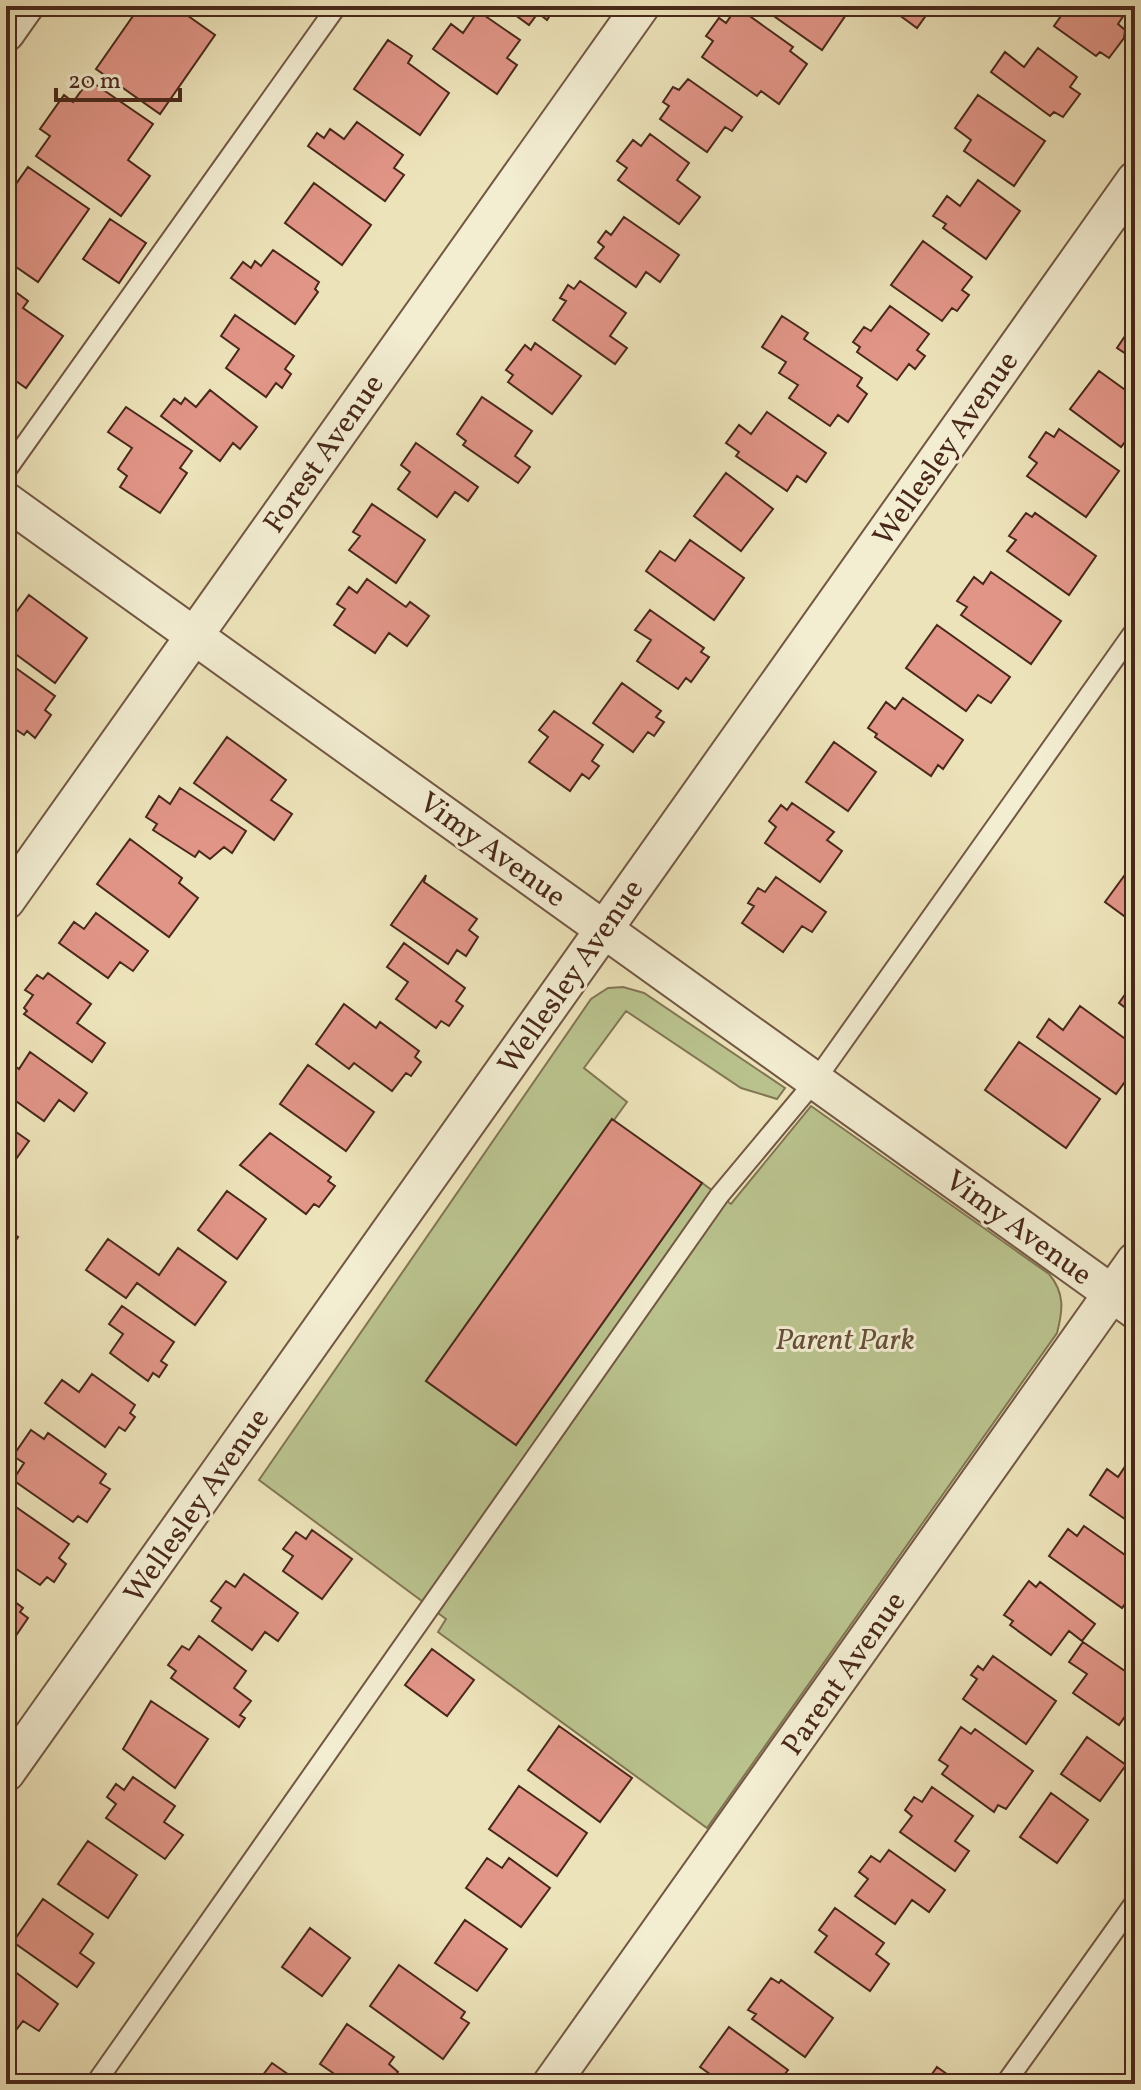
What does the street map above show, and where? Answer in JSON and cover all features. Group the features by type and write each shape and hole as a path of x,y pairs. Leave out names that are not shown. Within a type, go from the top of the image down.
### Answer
{"street":[{"path":"6,33 25,6"},
{"name":"Forest Avenue","path":"6,901 641,6"},
{"name":"Wellesley Avenue","path":"6,1773 1135,180"},
{"name":"Vimy Avenue","path":"6,501 1124,1302"},
{"name":"Parent Avenue","path":"551,2084 1124,1302 1135,1261"}],"lane":[{"path":"6,471 337,6"},
{"path":"95,2084 719,1196 815,1081 1135,630"},
{"path":"1005,2084 1135,1902"}],"green space":[{"name":"Parent Park","path":"623,987 644,993 785,1088 777,1099 741,1088 626,1011 584,1068 627,1102 426,1381 516,1445 702,1183 731,1204 811,1106 1049,1274 1058,1288 1061,1302 1057,1333 707,1828 438,1632 446,1619 259,1480 591,999 608,988"}],"building":[{"path":"140,6 174,6 215,35 160,114 96,69"},
{"path":"503,6 556,6 547,20 538,13 529,25"},
{"path":"772,6 852,6 822,50 768,12"},
{"path":"887,6 914,6 927,14 917,28"},
{"path":"1068,6 1112,6 1124,15 1118,24 1125,30 1124,38 1109,58 1100,52 1096,56 1054,26"},
{"path":"737,7 793,47 790,51 807,64 779,104 761,91 757,96 702,57 713,41 706,36 719,18 726,23"},
{"path":"478,11 520,40 507,58 517,65 497,94 433,49 451,24 463,33"},
{"path":"388,40 412,56 408,63 449,93 420,135 354,89"},
{"path":"1038,48 1077,77 1070,87 1080,94 1063,117 1054,112 1050,116 991,72 1005,52 1024,67"},
{"path":"688,79 742,117 732,131 725,127 707,152 660,119 669,106 663,102 673,87 679,90"},
{"path":"89,80 153,124 128,160 150,176 121,216 36,156 50,136 40,129 64,95 73,102"},
{"path":"978,95 1045,141 1014,186 964,151 971,140 955,128"},
{"path":"357,122 403,155 394,168 404,175 385,201 308,146 317,133 324,138 330,129 344,139"},
{"path":"650,134 689,163 677,180 700,197 679,224 618,180 627,168 617,161 633,140 641,146"},
{"path":"28,167 89,209 38,282 6,260 6,198"},
{"path":"978,180 1020,211 986,259 943,228 946,224 933,216 947,196 960,206"},
{"path":"314,183 371,225 342,265 285,223"},
{"path":"624,217 679,255 660,282 646,272 636,287 595,258 604,247 598,242 606,231 611,235"},
{"path":"110,219 146,243 119,283 83,259"},
{"path":"923,241 972,277 962,290 969,295 957,311 952,308 942,321 891,285"},
{"path":"273,250 319,282 315,289 318,292 295,324 231,278 243,262 251,268 255,261 261,266"},
{"path":"580,281 626,313 610,336 627,348 615,364 553,320 566,301 560,298 568,285 574,289"},
{"path":"6,285 28,301 23,308 63,336 26,388 6,374"},
{"path":"890,306 929,334 917,350 925,356 915,369 909,364 897,380 857,352 860,347 853,342 864,327 871,331"},
{"path":"235,315 294,356 285,369 291,374 282,388 276,383 266,397 226,368 239,349 221,336"},
{"path":"782,316 808,333 804,339 862,378 857,386 867,394 848,422 838,415 830,426 789,398 798,385 779,373 786,362 762,347"},
{"path":"1135,321 1135,360 1117,348"},
{"path":"535,343 581,376 552,414 508,382 513,375 506,370 525,345 531,350"},
{"path":"1099,371 1135,397 1135,429 1121,447 1070,409"},
{"path":"210,390 257,427 240,449 233,443 220,461 161,416 174,399 181,404 185,398 196,407"},
{"path":"482,397 532,431 515,456 530,467 518,483 463,445 466,441 457,434"},
{"path":"126,407 192,451 180,468 187,473 160,513 120,487 127,476 118,469 132,448 108,432"},
{"path":"767,412 826,453 806,482 797,476 787,491 736,456 739,452 726,443 739,425 751,434"},
{"path":"1059,429 1119,471 1086,517 1027,476 1037,463 1029,457 1046,432 1054,437"},
{"path":"416,443 478,487 468,501 455,492 437,517 398,489 410,472 401,465"},
{"path":"726,473 773,509 741,551 694,516"},
{"path":"372,504 425,540 396,583 349,550 360,536 353,532"},
{"path":"1026,513 1032,517 1035,513 1096,556 1069,595 1007,551 1016,540 1009,536"},
{"path":"690,540 744,578 714,620 646,571 660,551 675,561"},
{"path":"991,572 1061,621 1031,664 961,615 967,607 957,601 974,577 983,584"},
{"path":"367,579 406,607 410,602 429,616 407,646 389,633 375,653 334,625 345,609 337,604 349,587 357,593"},
{"path":"29,595 87,638 55,683 6,647 6,626"},
{"path":"650,610 704,648 701,652 709,657 691,682 686,678 678,689 637,661 651,640 635,630"},
{"path":"937,625 1010,677 991,703 978,695 966,711 906,668"},
{"path":"6,661 55,696 45,710 51,715 35,738 27,731 24,735 6,723"},
{"path":"622,683 661,711 656,717 664,722 654,736 648,732 633,752 593,723"},
{"path":"903,698 963,740 943,769 938,765 931,776 875,737 877,734 868,728 886,702 895,709"},
{"path":"554,711 603,745 592,761 599,766 589,779 582,774 570,791 529,762 548,737 539,730"},
{"path":"227,737 286,780 271,800 292,814 274,840 194,783"},
{"path":"834,742 876,772 848,811 806,782"},
{"path":"180,788 246,831 232,853 224,847 210,859 199,851 195,857 153,830 157,824 146,817 159,796 170,804"},
{"path":"792,803 834,832 827,840 842,851 820,882 765,843 776,827 769,821 781,805 787,810"},
{"path":"130,839 182,878 179,883 198,898 169,937 97,884"},
{"path":"1135,861 1135,924 1105,902"},
{"path":"426,875 424,882 477,919 469,930 478,937 466,956 457,950 448,964 391,925"},
{"path":"776,877 826,912 812,932 802,926 783,952 742,923 754,906 748,903 758,888 765,892"},
{"path":"96,913 148,951 133,971 120,962 108,978 59,943 74,922 84,929"},
{"path":"404,943 465,988 456,1001 463,1006 449,1026 441,1021 436,1028 396,999 408,982 387,967"},
{"path":"1135,964 1135,1015 1119,1003 1133,983 1125,977"},
{"path":"48,973 91,1004 77,1023 105,1043 92,1062 24,1014 27,1011 24,1008 33,995 25,990 37,975 43,979"},
{"path":"344,1004 376,1028 380,1022 419,1051 415,1057 421,1062 411,1076 406,1073 392,1091 354,1063 349,1069 316,1044"},
{"path":"1080,1006 1135,1046 1135,1085 1127,1079 1116,1094 1037,1037 1049,1019 1063,1030"},
{"path":"1019,1042 1100,1099 1066,1148 985,1090"},
{"path":"30,1052 87,1093 74,1111 59,1100 44,1121 6,1094 6,1060 19,1069"},
{"path":"308,1065 374,1112 346,1151 280,1104"},
{"path":"612,1119 702,1183 516,1445 426,1381"},
{"path":"6,1125 29,1141 6,1173"},
{"path":"270,1133 331,1177 328,1181 335,1186 319,1207 314,1204 306,1214 240,1165"},
{"path":"227,1191 266,1219 237,1259 198,1230"},
{"path":"6,1229 18,1237 6,1255"},
{"path":"108,1239 159,1275 178,1248 226,1282 195,1325 137,1283 126,1298 86,1270"},
{"path":"122,1306 174,1342 161,1361 167,1365 159,1377 153,1373 148,1381 110,1353 123,1334 109,1324"},
{"path":"92,1374 135,1405 130,1413 135,1417 125,1431 119,1427 105,1447 45,1403 62,1380 79,1392"},
{"path":"31,1430 44,1439 48,1433 106,1474 100,1483 110,1489 87,1522 78,1516 73,1522 13,1480 24,1463 13,1456"},
{"path":"1128,1462 1135,1467 1135,1526 1090,1495 1107,1469 1118,1477"},
{"path":"6,1500 69,1544 59,1558 66,1564 54,1582 47,1577 40,1585 6,1562"},
{"path":"1084,1526 1135,1562 1135,1590 1122,1608 1049,1556 1068,1529 1077,1536"},
{"path":"312,1530 352,1559 322,1599 283,1571 293,1556 283,1549 296,1532 306,1539"},
{"path":"244,1574 298,1613 278,1641 265,1632 252,1650 212,1621 221,1608 211,1601 226,1581 235,1587"},
{"path":"1029,1581 1036,1587 1040,1582 1095,1624 1082,1641 1069,1631 1051,1655 1010,1625 1013,1621 1004,1615"},
{"path":"6,1595 23,1608 20,1612 28,1618 9,1646 6,1643"},
{"path":"199,1636 246,1671 234,1688 251,1701 240,1715 245,1718 239,1727 171,1678 176,1671 168,1665 182,1646 189,1650"},
{"path":"1083,1642 1135,1678 1135,1702 1119,1725 1073,1693 1087,1674 1069,1662"},
{"path":"432,1649 474,1680 447,1716 405,1685"},
{"path":"993,1656 1056,1701 1026,1744 963,1699 977,1679 971,1675 978,1666 983,1670"},
{"path":"151,1701 208,1739 175,1788 123,1749"},
{"path":"559,1726 632,1778 600,1822 528,1770"},
{"path":"961,1727 971,1734 975,1729 1033,1771 1006,1809 998,1805 994,1812 942,1774 948,1766 939,1760"},
{"path":"1087,1737 1126,1765 1100,1801 1061,1774"},
{"path":"133,1777 175,1806 164,1822 183,1835 165,1859 106,1818 116,1804 107,1797 116,1784 124,1790"},
{"path":"519,1786 587,1833 557,1876 489,1829"},
{"path":"932,1787 973,1816 955,1841 969,1851 955,1871 900,1832 912,1816 905,1810 914,1797 922,1802"},
{"path":"1051,1793 1088,1820 1057,1863 1020,1837"},
{"path":"88,1841 137,1875 108,1918 58,1884"},
{"path":"889,1850 945,1890 929,1912 912,1900 895,1924 855,1896 868,1879 859,1872 871,1856 880,1862"},
{"path":"487,1858 502,1868 509,1858 550,1888 521,1927 466,1888"},
{"path":"43,1899 93,1934 80,1953 94,1963 77,1987 13,1942"},
{"path":"835,1908 884,1943 876,1954 889,1964 870,1991 815,1952 827,1936 819,1930"},
{"path":"465,1920 507,1949 477,1991 435,1963"},
{"path":"310,1928 350,1958 322,1996 282,1967"},
{"path":"6,1965 58,2004 39,2031 23,2021 13,2034 6,2029"},
{"path":"399,1965 465,2012 461,2018 469,2023 443,2059 370,2006"},
{"path":"771,1978 779,1983 781,1980 833,2018 805,2057 752,2019 756,2014 748,2010"},
{"path":"347,2024 394,2057 389,2064 398,2072 390,2084 349,2084 320,2064"},
{"path":"729,2027 788,2070 777,2084 765,2084 754,2077 749,2084 724,2084 700,2067"},
{"path":"272,2063 302,2084 256,2084"},
{"path":"937,2067 961,2084 925,2084"}]}
